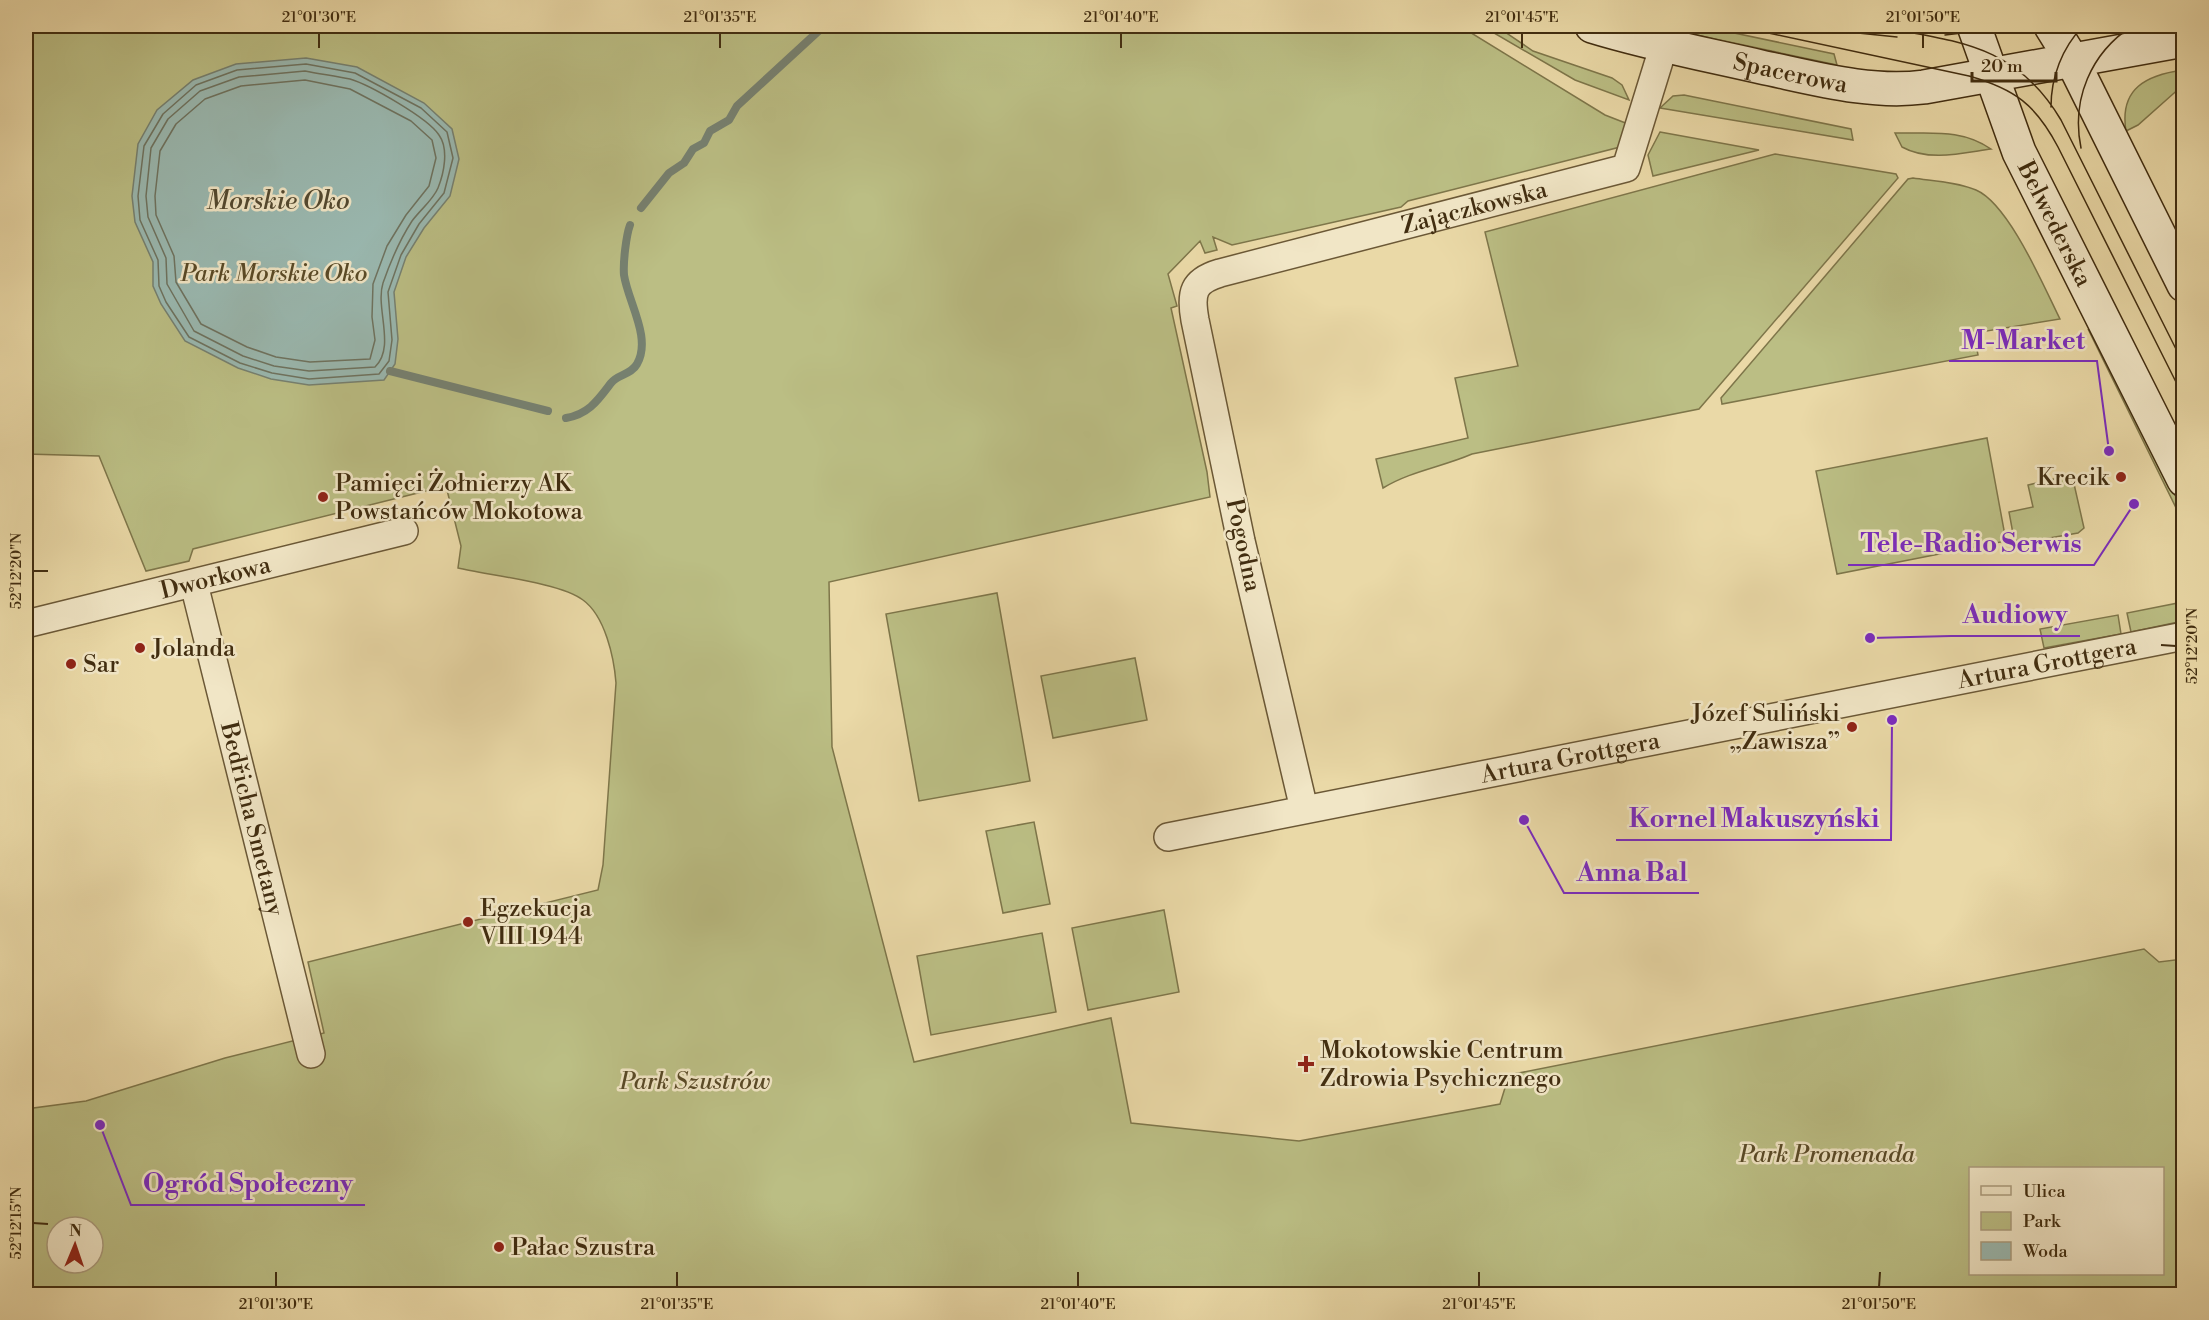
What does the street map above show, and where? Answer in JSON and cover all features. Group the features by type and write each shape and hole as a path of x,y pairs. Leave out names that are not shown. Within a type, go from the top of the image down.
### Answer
{"main road":[{"name":"Spacerowa","path":"1592,26 1664,45 1827,81 1878,88 1910,89 2184,40"},
{"name":"Belwederska","path":"1974,26 2019,152 2184,480"},
{"path":"2051,26 2072,60 2184,285"}],"street":[{"name":"Zajączkowska","path":"1201,281 1220,273 1626,168 1664,45"},
{"name":"Pogodna","path":"1201,281 1195,287 1193,307 1241,541 1304,810"},
{"name":"Dworkowa","path":"26,624 404,531"},
{"name":"Bedřicha Smetany","path":"194,584 311,1054"},
{"name":"Artura Grottgera","path":"1168,837 2184,636"}],"green space":[{"path":"26,26 493,26 499,31 522,26 1460,26 1605,115 1628,124 1620,147 1408,201 1401,207 1232,245 1213,237 1217,250 1205,253 1200,241 1168,274 1177,306 1171,308 1207,472 1210,497 829,582 832,747 914,1062 1111,1018 1131,1123 1299,1141 1500,1104 1509,1075 2144,949 2159,962 2183,959 2183,1294 26,1294 26,1109 86,1101 225,1058 324,1033 308,962 598,890 603,865 616,683 613,661 603,626 591,607 573,594 542,584 458,568 461,546 446,486 193,549 189,561 146,571 99,456 26,454"},
{"path":"1482,26 1496,26 1533,51 1612,78 1622,85 1629,100 1575,80"},
{"path":"1654,26 1701,26 1834,54 1837,65"},
{"path":"2183,70 2182,86 2138,125 2126,131 2127,104 2131,94 2138,86 2158,76"},
{"path":"1684,95 1851,129 1853,140 1660,108 1673,96"},
{"path":"1660,132 1759,150 1653,176 1648,155"},
{"path":"1895,133 1957,135 1980,142 1991,149 1946,155 1923,154 1902,147"},
{"path":"1775,154 1896,174 1898,178 1699,409 1472,454 1404,477 1383,488 1376,459 1468,438 1455,378 1518,366 1485,232"},
{"path":"1908,179 1961,185 1976,190 1988,198 2013,229 2060,319 1974,333 1978,355 1722,404 1721,398"},
{"path":"2088,329 2096,335 2183,511 2183,522"},
{"path":"1987,438 2006,541 1837,574 1816,471"},
{"path":"2072,475 2084,528 2078,533 2020,543 2014,539 2009,512 2033,507 2028,485"},
{"path":"997,593 1030,781 919,801 886,614"},
{"path":"2183,602 2183,621 2131,632 2127,613"},
{"path":"2118,615 2121,634 2044,648 2040,629"},
{"path":"1135,658 1147,720 1053,738 1041,676"},
{"path":"1034,822 1050,904 1003,913 986,831"},
{"path":"1164,910 1179,992 1088,1010 1072,928"},
{"path":"1042,933 1056,1012 931,1035 917,956"}],"water":[{"name":"Morskie Oko","path":"306,58 357,67 424,103 452,129 459,159 450,196 424,228 406,257 394,292 398,339 395,364 384,380 309,385 271,379 238,368 185,341 161,304 153,286 153,262 135,222 132,196 138,144 157,110 193,80 236,64"}],"waterway":[{"path":"641,208 669,173 684,163 693,149 704,143 710,131 729,120 737,106 824,26"},
{"path":"566,418 587,410 614,380 634,368 641,354 641,332 624,275 625,250 630,225"},
{"path":"390,371 548,411"}],"tram line":[{"path":"1736,26 1969,76 2012,93 2023,101 2050,132 2184,398"},
{"path":"1817,26 1897,37"},
{"path":"1877,26 1958,42 1982,50 2004,61 2024,75 2043,95 2061,120 2184,365"},
{"path":"1945,35 2022,26"},
{"path":"2051,107 2053,85 2059,63 2069,44 2083,26"},
{"path":"2081,148 2079,112 2087,79 2105,50 2132,26"}],"place":[{"name":"M-Market","path":"2109,451"},
{"name":"Krecik","path":"2121,477"},
{"name":"Pamięci Żołnierzy AK Powstańców Mokotowa","path":"323,497"},
{"name":"Tele-Radio Serwis","path":"2134,504"},
{"name":"Audiowy","path":"1870,638"},
{"name":"Jolanda","path":"140,648"},
{"name":"Sar","path":"71,664"},
{"name":"Kornel Makuszyński","path":"1892,720"},
{"name":"Józef Suliński „Zawisza”","path":"1852,727"},
{"name":"Anna Bal","path":"1524,820"},
{"name":"Egzekucja VIII 1944","path":"468,922"},
{"name":"Mokotowskie Centrum Zdrowia Psychicznego","path":"1306,1064"},
{"name":"Ogród Społeczny","path":"100,1125"},
{"name":"Pałac Szustra","path":"499,1247"}],"park label":[{"name":"Park Morskie Oko","path":"274,273"},
{"name":"Park Szustrów","path":"695,1081"},
{"name":"Park Promenada","path":"1827,1154"}]}
